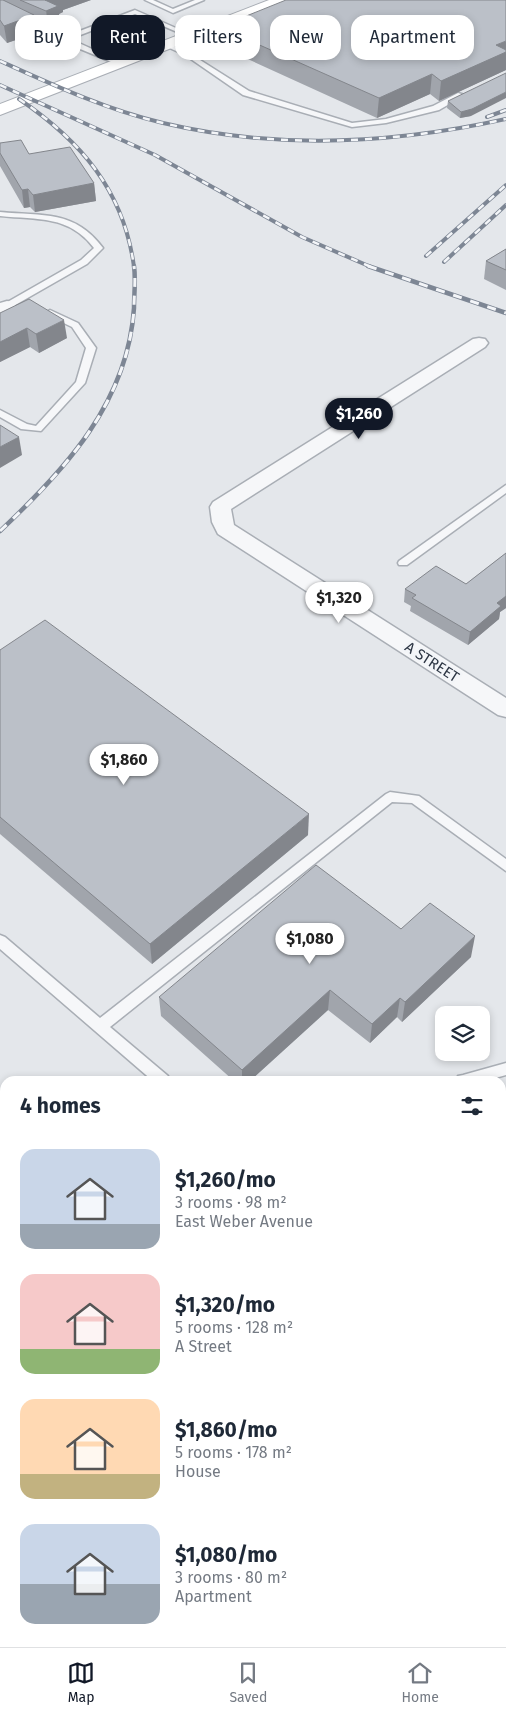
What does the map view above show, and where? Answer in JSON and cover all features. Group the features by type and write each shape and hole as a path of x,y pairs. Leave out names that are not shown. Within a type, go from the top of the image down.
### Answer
{"street":[{"path":"244,15 282,0"},
{"path":"0,110 175,42"},
{"name":"A STREET","path":"479,343 220,508 225,528 501,698"}],"lane":[{"path":"148,0 173,11 201,0"},
{"path":"81,33 135,12 175,29"},
{"path":"167,45 187,54 246,93 352,125 386,121 436,108 471,91"},
{"path":"81,46 119,63"},
{"path":"0,214 64,220 87,233 99,248 84,262 3,308"},
{"path":"3,308 25,306"},
{"path":"0,413 24,427 38,429 80,383 91,348 75,325 42,309"},
{"path":"403,563 506,488"},
{"path":"99,1027 390,797 415,799 506,866"},
{"path":"0,941 157,1076"},
{"path":"481,1076 506,1069"}],"building":[{"path":"0,0 34,15 15,15 15,22 4,26 0,20"},
{"path":"20,0 45,0 58,6 46,11"},
{"path":"286,0 506,0 506,41 496,45 506,50 506,52 441,81 432,74 379,98 293,60 341,60 341,15 270,15 270,50 260,45 260,15 249,15"},
{"path":"506,73 506,92 472,109 461,112 448,101"},
{"path":"21,140 29,154 70,147 94,183 33,195 28,189 22,190 0,153 0,143"},
{"path":"506,249 506,270 486,261"},
{"path":"29,299 64,320 36,334 27,328 0,342 0,313"},
{"path":"0,425 19,437 0,447"},
{"path":"506,553 506,596 497,603 501,606 470,632 412,598 416,595 405,589 436,566 466,584"},
{"path":"45,620 309,814 150,944 0,817 0,650"},
{"path":"316,865 401,929 430,903 475,936 405,1002 400,998 372,1024 330,990 242,1070 159,997"}],"railway":[{"path":"0,61 80,96 142,118 206,132 249,137 292,140 378,138 421,134 506,119"},
{"path":"0,85 155,155 302,237 371,267"},
{"path":"19,99 62,132 96,170 110,192 121,215 129,240 134,267"},
{"path":"487,117 506,110"},
{"path":"426,256 506,185"},
{"path":"444,262 506,205"},
{"path":"0,531 48,484 89,432 106,404 120,374 129,342 134,308 134,266"},
{"path":"368,266 506,313"}]}
